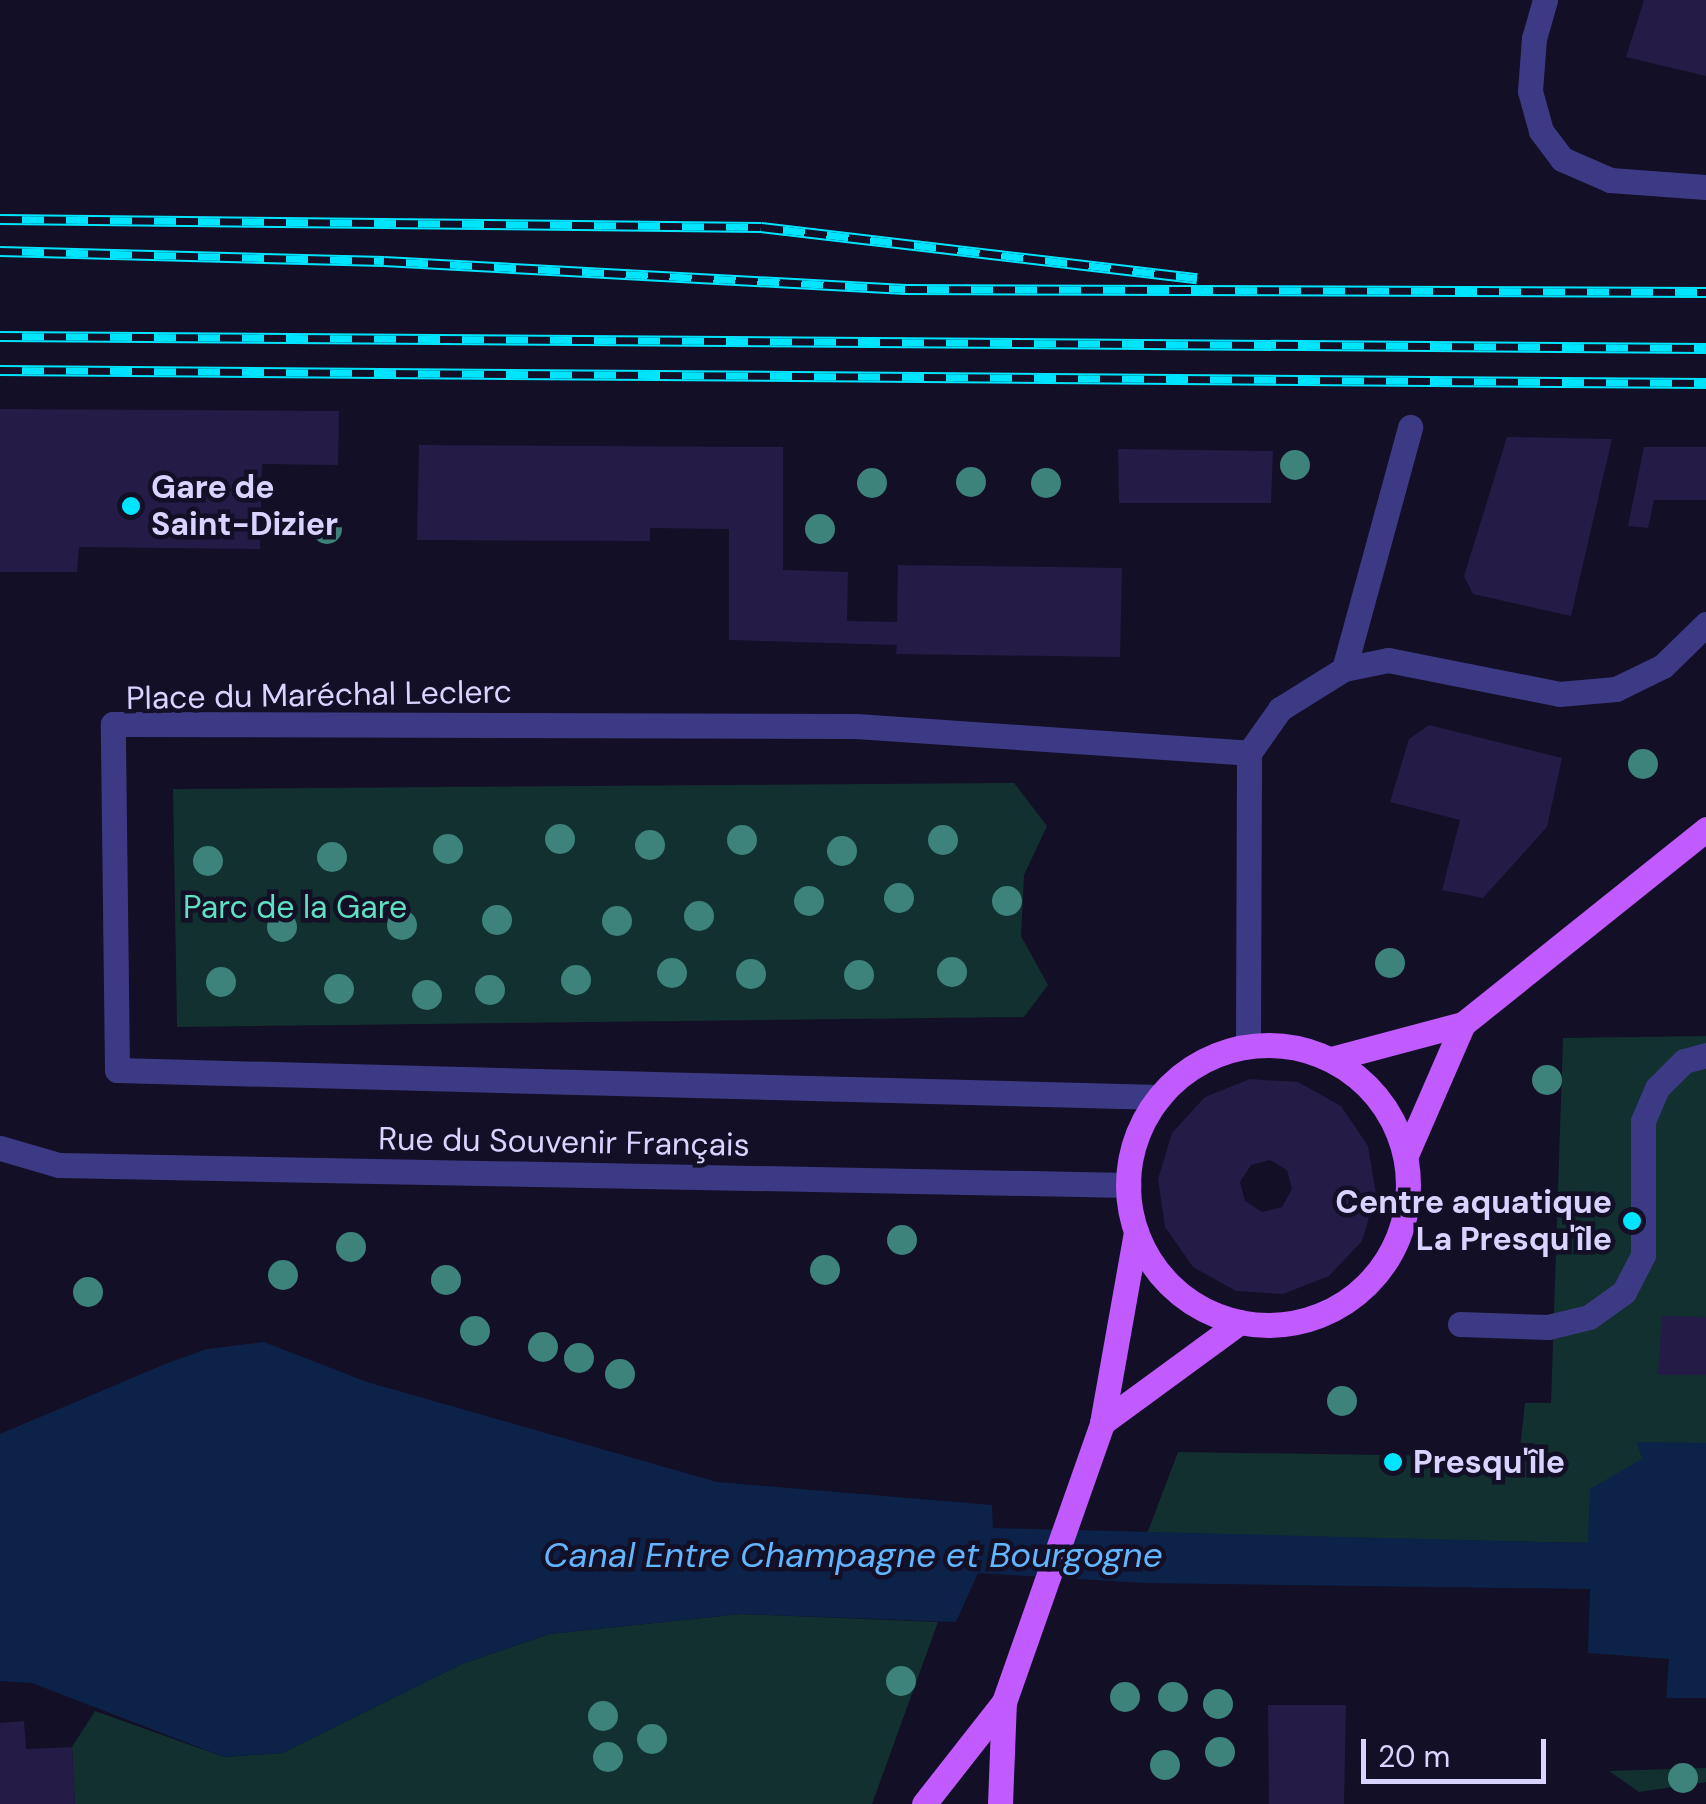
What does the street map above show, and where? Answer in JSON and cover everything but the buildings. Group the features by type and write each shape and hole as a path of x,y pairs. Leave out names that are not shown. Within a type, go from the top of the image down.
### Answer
{"main road":[{"path":"1331,1059 1463,1024 1706,828"},
{"path":"1136,1232 1166,1281 1212,1314 1240,1322 1304,1319 1332,1310 1368,1282 1405,1217 1406,1155 1463,1024"},
{"path":"1000,1804 1004,1702 1102,1423 1136,1232 1129,1185 1137,1136 1160,1096 1188,1070 1248,1046 1290,1046 1331,1059 1387,1109 1406,1155"},
{"path":"1102,1423 1240,1322"},
{"path":"924,1804 1004,1702"}],"street":[{"path":"1545,0 1534,38 1530,91 1542,131 1562,159 1610,180 1706,187"},
{"path":"1344,669 1410,426"},
{"path":"1248,1046 1249,753 1280,708 1344,669 1388,660 1558,694 1616,689 1662,666 1706,624"},
{"name":"Place du Maréchal Leclerc","path":"1160,1096 117,1070 113,724 856,726 1249,753"},
{"path":"1460,1324 1548,1328 1589,1316 1624,1292 1642,1255 1643,1121 1658,1088 1684,1061 1706,1055"},
{"name":"Rue du Souvenir Français","path":"0,1148 59,1165 1129,1185"}],"green space":[{"name":"Parc de la Gare","path":"1014,783 1047,826 1024,875 1021,936 1048,985 1024,1017 177,1027 173,789"},
{"name":"Centre aquatique La Presqu'île","path":"1706,1036 1706,1443 1638,1443 1643,1459 1589,1543 1147,1534 1178,1452 1519,1457 1525,1403 1551,1403 1563,1038"},
{"path":"741,1614 938,1622 872,1804 75,1804 72,1747 95,1711 224,1757 282,1753 462,1664 549,1634"},
{"path":"1706,1768 1706,1782 1639,1792 1609,1771"}],"water":[{"name":"Canal Entre Champagne et Bourgogne","path":"264,1342 367,1382 717,1482 992,1505 993,1528 1588,1543 1590,1489 1642,1459 1637,1442 1706,1443 1706,1698 1666,1698 1669,1659 1588,1653 1590,1589 1144,1583 978,1573 956,1622 741,1614 549,1634 462,1664 282,1753 224,1757 32,1683 0,1681 0,1434 207,1349"}],"railway":[{"path":"0,219 761,227 1197,278"},
{"path":"0,251 384,261 905,289 1706,292"},
{"path":"0,336 1706,348"},
{"path":"0,370 1706,383"}],"place":[{"name":"Gare de Saint-Dizier","path":"131,506"},
{"name":"Centre aquatique La Presqu'île","path":"1632,1221"},
{"name":"Presqu'île","path":"1393,1462"}]}
